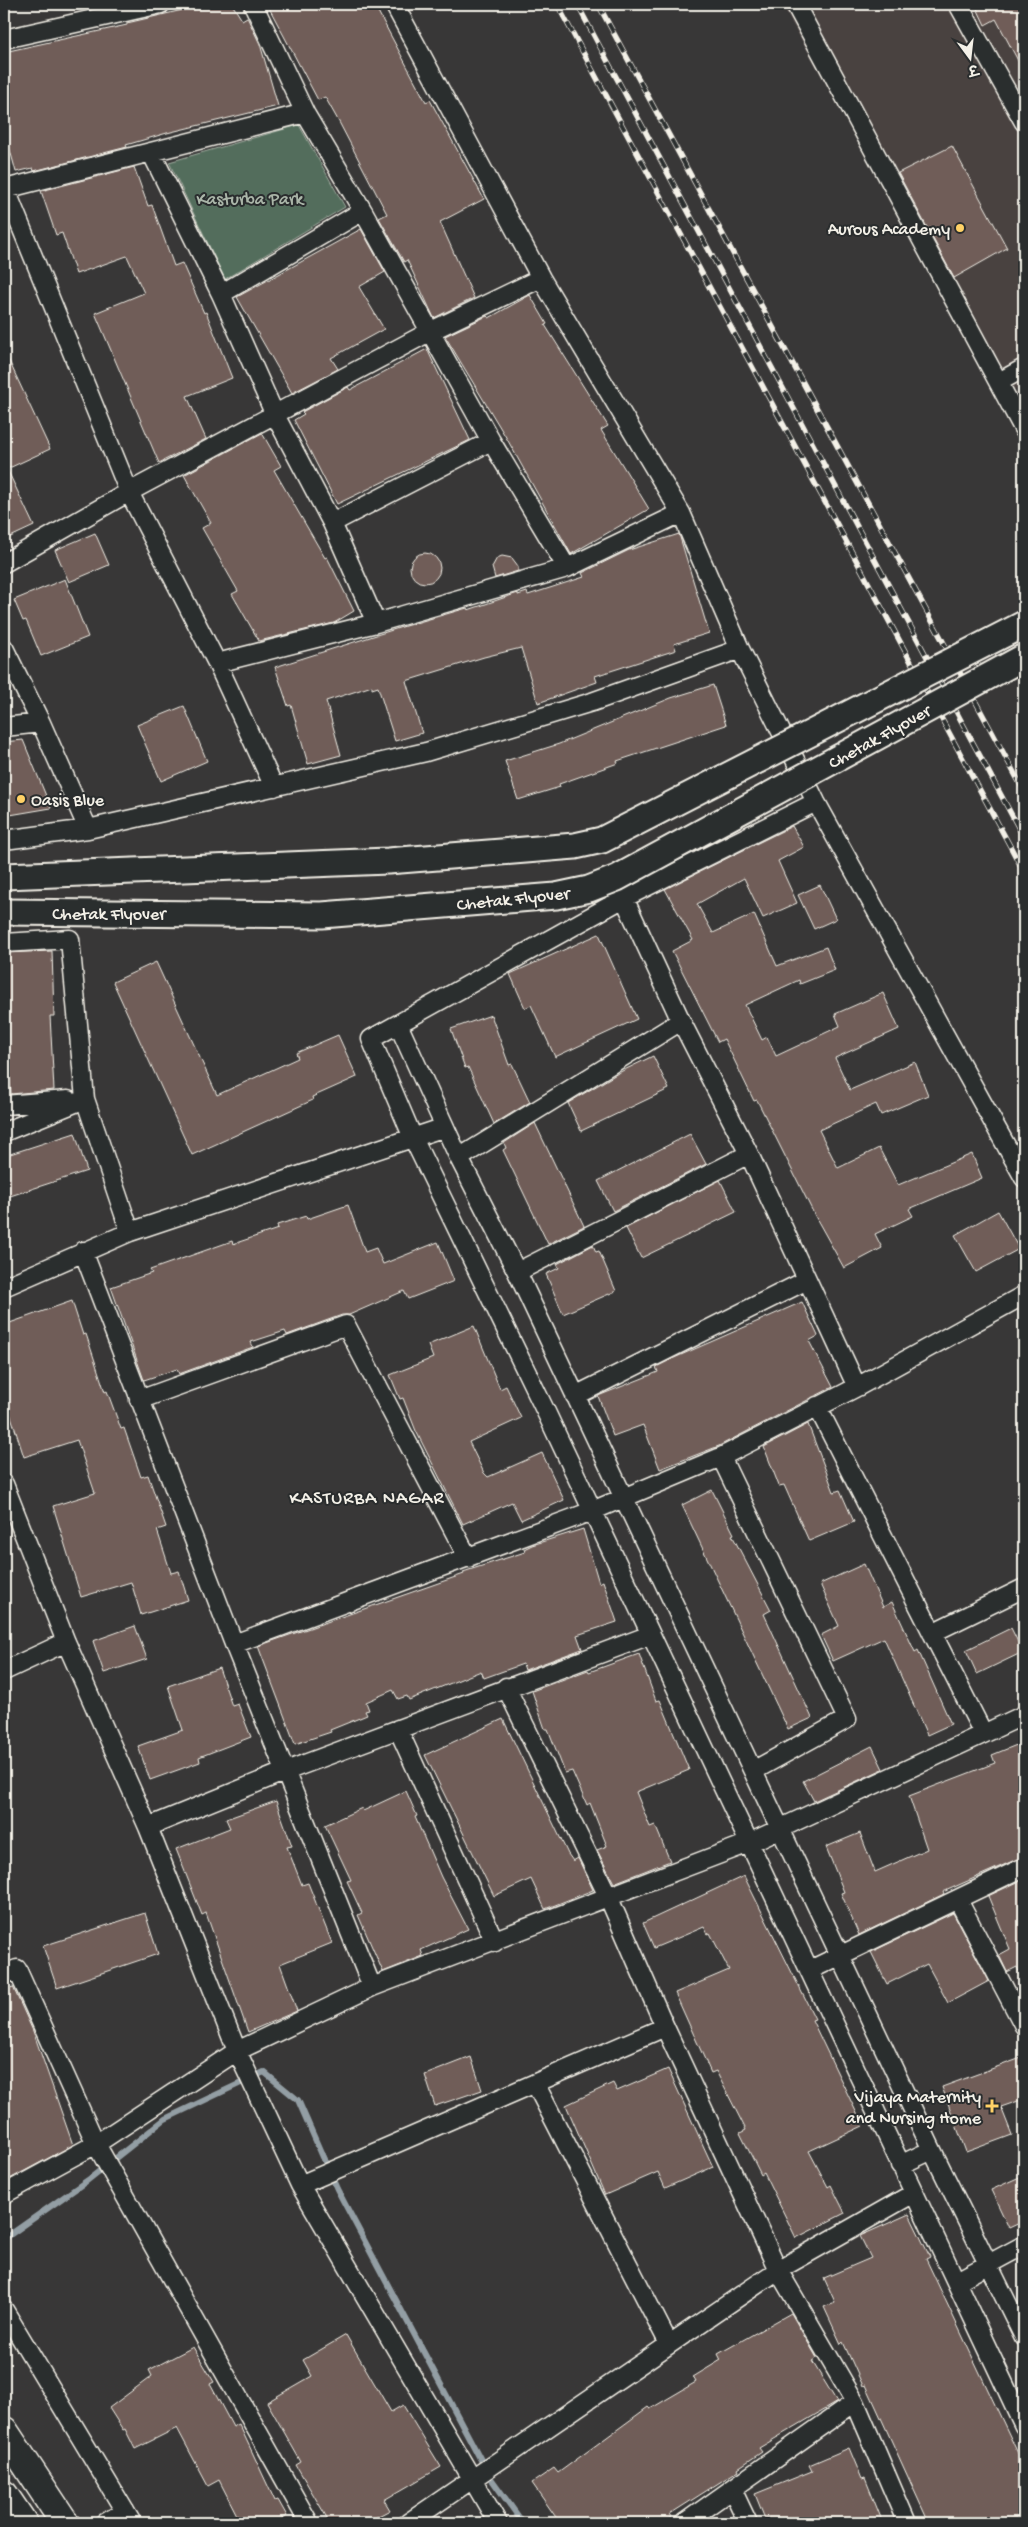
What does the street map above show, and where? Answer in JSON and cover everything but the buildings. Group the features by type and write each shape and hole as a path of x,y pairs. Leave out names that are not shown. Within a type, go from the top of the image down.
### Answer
{"main road":[{"name":"Chetak Flyover","path":"4,876 388,862 575,846 602,840 1024,624"},
{"name":"Chetak Flyover","path":"4,912 322,915 556,896 588,889 617,878 1024,656"},
{"path":"4,2431 65,2523"},
{"path":"4,2495 23,2523"}],"street":[{"path":"4,39 161,4"},
{"path":"253,4 305,113 491,441 567,568"},
{"path":"394,4 541,278 681,513 740,649 816,802 1024,1178"},
{"path":"795,4 1024,430"},
{"path":"958,4 1024,122"},
{"path":"274,787 217,663 129,492 5,187 305,113"},
{"path":"151,152 221,294 275,415 332,523 376,623"},
{"path":"221,294 362,211"},
{"path":"4,563 129,492 430,331 541,278"},
{"path":"999,382 1024,368"},
{"path":"332,523 491,441"},
{"path":"217,663 376,623 567,568 681,513"},
{"path":"4,648 41,723 88,829"},
{"path":"4,840 88,829 426,752 592,702 740,649"},
{"path":"4,727 41,723"},
{"path":"816,802 624,898 371,1039 413,1138 810,1970 900,2166 957,2281 1024,2426"},
{"path":"624,898 681,1021 749,1154 857,1387"},
{"path":"4,943 70,939 85,1099 130,1232"},
{"path":"459,1158 681,1021"},
{"path":"398,1024 459,1158 517,1272 622,1499 840,1957 1024,2337"},
{"path":"4,1105 85,1099"},
{"path":"4,1132 85,1099"},
{"path":"4,1287 82,1251 130,1232 445,1127"},
{"path":"517,1272 749,1154"},
{"path":"82,1251 234,1644 372,1987"},
{"path":"575,1396 807,1280"},
{"path":"234,1644 592,1511 721,1457 857,1387 1024,1295"},
{"path":"139,1400 346,1325 468,1558"},
{"path":"817,1406 983,1733"},
{"path":"721,1457 847,1719 753,1771"},
{"path":"4,1484 66,1642 148,1828 247,2074 300,2185 498,2523"},
{"path":"932,1633 1024,1588"},
{"path":"148,1828 286,1770 650,1635"},
{"path":"4,1671 66,1642"},
{"path":"506,1687 608,1896 664,2027 778,2270 855,2402 907,2523"},
{"path":"4,2194 96,2144 237,2051 372,1987 495,1942 608,1896 749,1843 1024,1715"},
{"path":"398,1729 495,1942"},
{"path":"810,1970 1024,1867"},
{"path":"958,1900 1024,2024"},
{"path":"4,1974 17,1969 96,2144 309,2523"},
{"path":"300,2185 664,2027"},
{"path":"535,2083 669,2344"},
{"path":"900,2166 932,2150"},
{"path":"408,2523 778,2270 914,2194"},
{"path":"957,2281 1024,2244"},
{"path":"4,2310 129,2517 105,2523"},
{"path":"684,2523 855,2402"},
{"path":"732,2489 748,2523"}],"shaded area":[{"path":"781,4 1024,4 1024,384 1001,397"}],"green space":[{"name":"Kasturba Park","path":"299,125 345,207 225,279 169,162"}],"waterway":[{"path":"4,2239 88,2180 165,2119 264,2072 298,2100 337,2189 490,2477 523,2523"}],"railway":[{"path":"557,4 1024,872"},
{"path":"577,4 1024,838"},
{"path":"598,4 1024,791"}],"place":[{"name":"Aurous Academy","path":"960,228"},
{"name":"Oasis Blue","path":"21,799"},
{"name":"Vijaya Maternity and Nursing Home","path":"992,2106"}],"district":[{"name":"KASTURBA NAGAR","path":"367,1496"}]}
